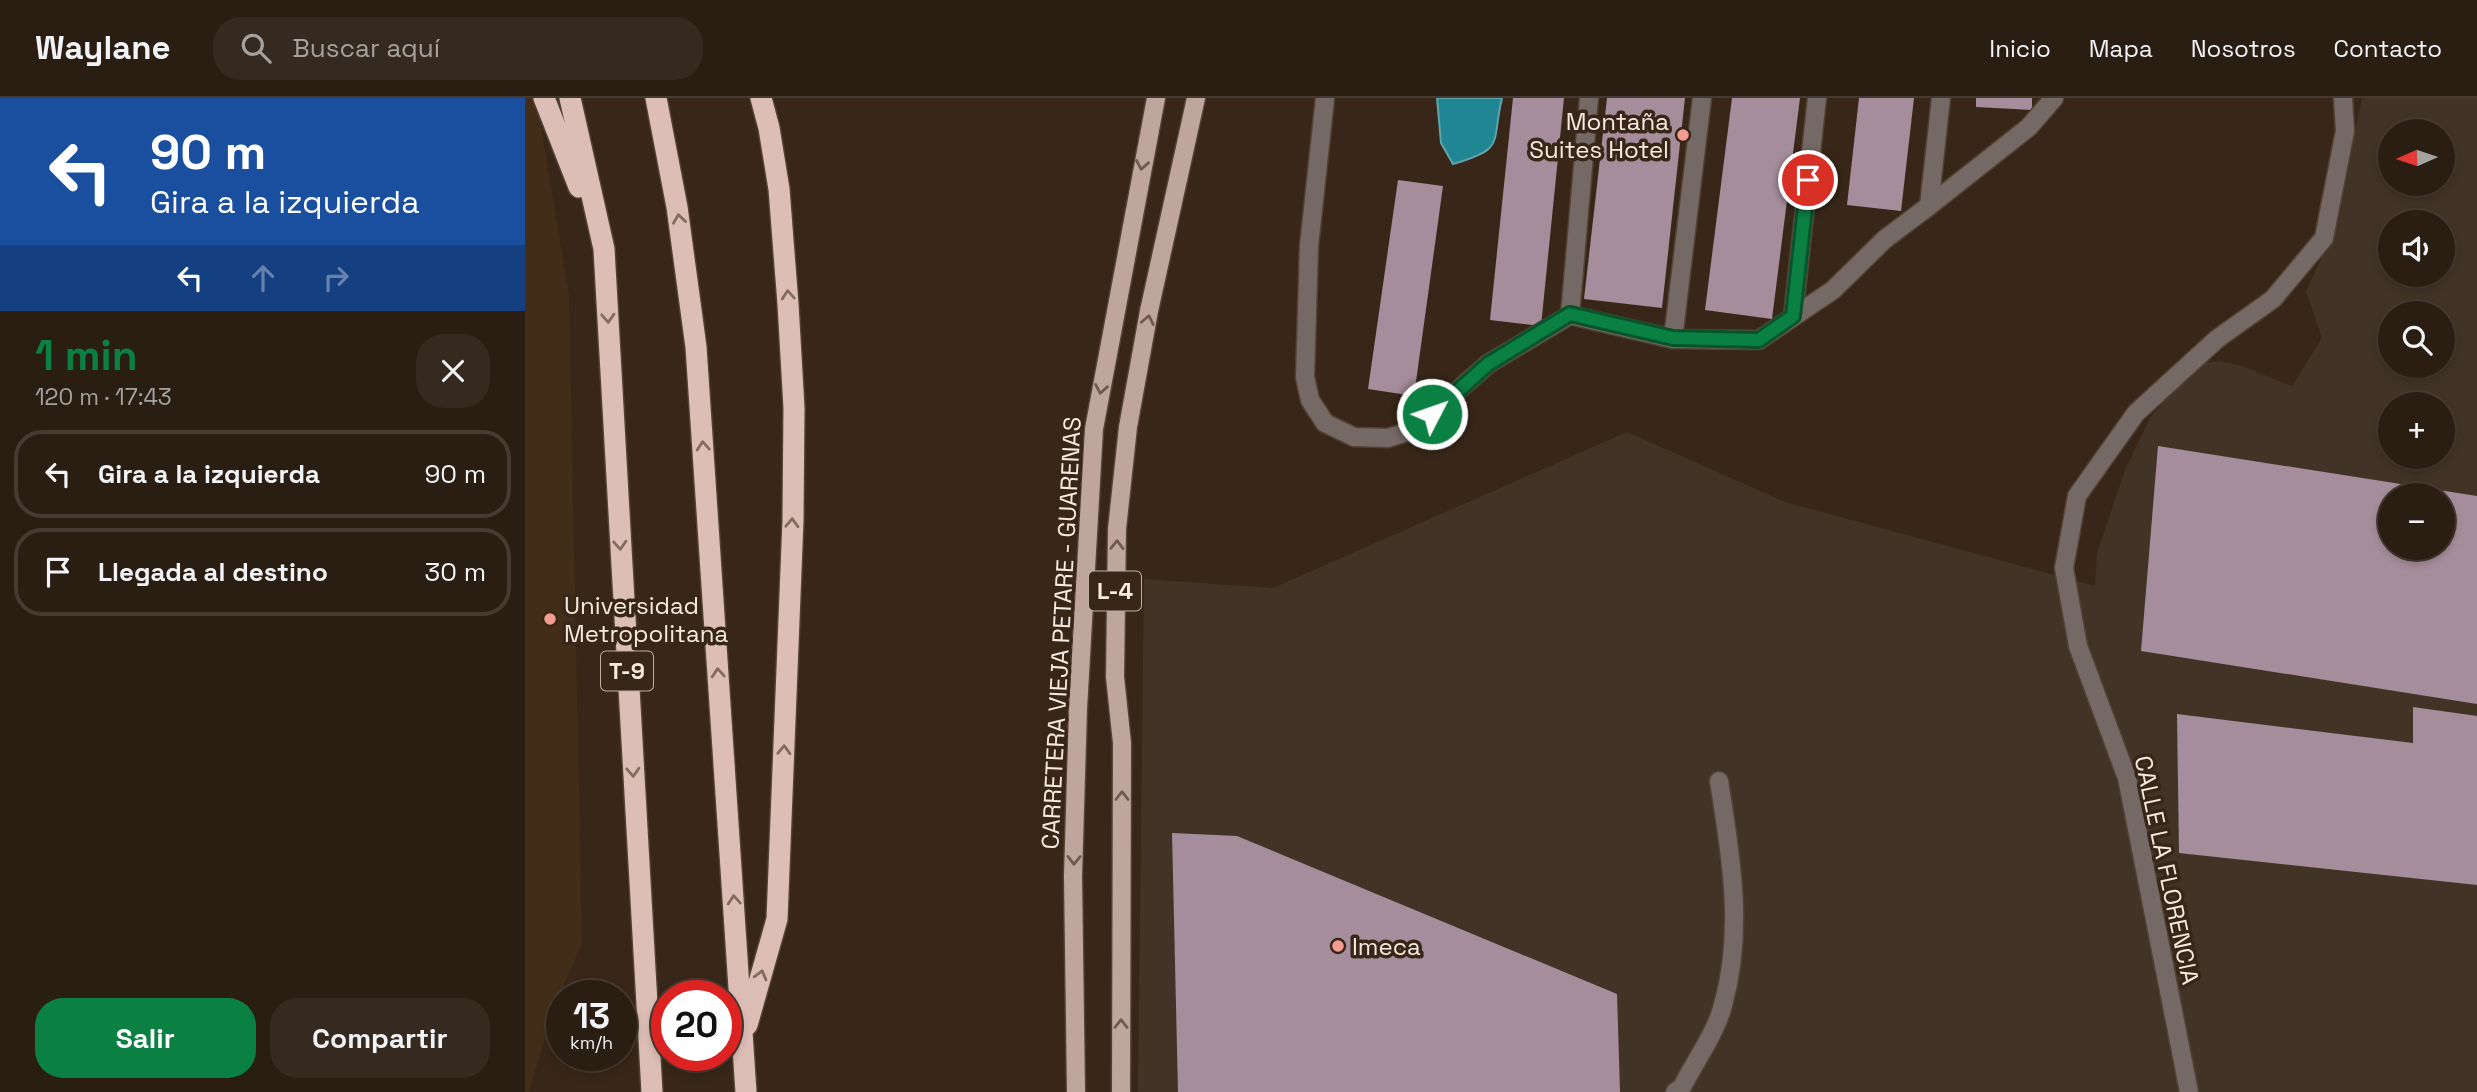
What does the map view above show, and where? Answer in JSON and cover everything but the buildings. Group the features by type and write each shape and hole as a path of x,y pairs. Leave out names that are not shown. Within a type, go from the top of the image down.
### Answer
{"highway":[{"path":"544,98 604,249"},
{"name":"T-9","path":"570,98 604,249 652,1092"},
{"path":"656,98 677,207 696,347 746,1092"},
{"path":"743,1041 777,919 793,520 794,408 787,291 779,189 761,98"}],"main road":[{"name":"CARRETERA VIEJA PETARE - GUARENAS","path":"1076,1092 1073,876 1077,709 1094,429 1156,98"},
{"name":"CARRETERA VIEJA PETARE - GUARENAS","path":"1121,1091 1122,743 1115,677 1117,529 1128,427 1147,324 1196,98"}],"street":[{"path":"1325,98 1309,246 1305,377 1310,400 1325,423 1354,437 1388,438 1413,430 1488,364 1570,314 1673,338 1759,340 1833,290 1885,239 2029,127 2054,98"},
{"path":"1570,314 1589,98"},
{"path":"1673,338 1702,98"},
{"path":"1793,316 1817,98"},
{"path":"1929,206 1941,98"},
{"name":"CALLE LA FLORENCIA","path":"2189,1092 2127,778 2078,646 2064,568 2077,496 2136,414 2217,340 2273,299 2323,238 2345,131 2343,98"},
{"path":"1675,1092 1682,1087 1723,1007 1736,934 1731,854 1719,781"}],"shaded area":[{"name":"Universidad Metropolitana","path":"525,98 536,98 569,295 582,944 566,980 546,980 546,1034 529,1092 525,1092"},
{"path":"2362,98 2477,98 2477,1092 1138,1092 1144,579 1273,588 1627,432 1785,502 2095,586 2097,553 2126,468 2150,418 2188,372 2205,363 2220,361 2239,365 2292,386 2322,338 2306,292 2325,250 2347,172"}],"water":[{"path":"1437,98 1502,98 1496,135 1489,149 1453,164 1441,143"}],"place":[{"name":"Montaña Suites Hotel","path":"1683,135"},
{"name":"Universidad Metropolitana","path":"550,619"},
{"name":"Imeca","path":"1338,946"}],"route":[{"path":"1432,414 1488,364 1570,314 1673,338 1759,340 1793,316 1808,180"}]}
